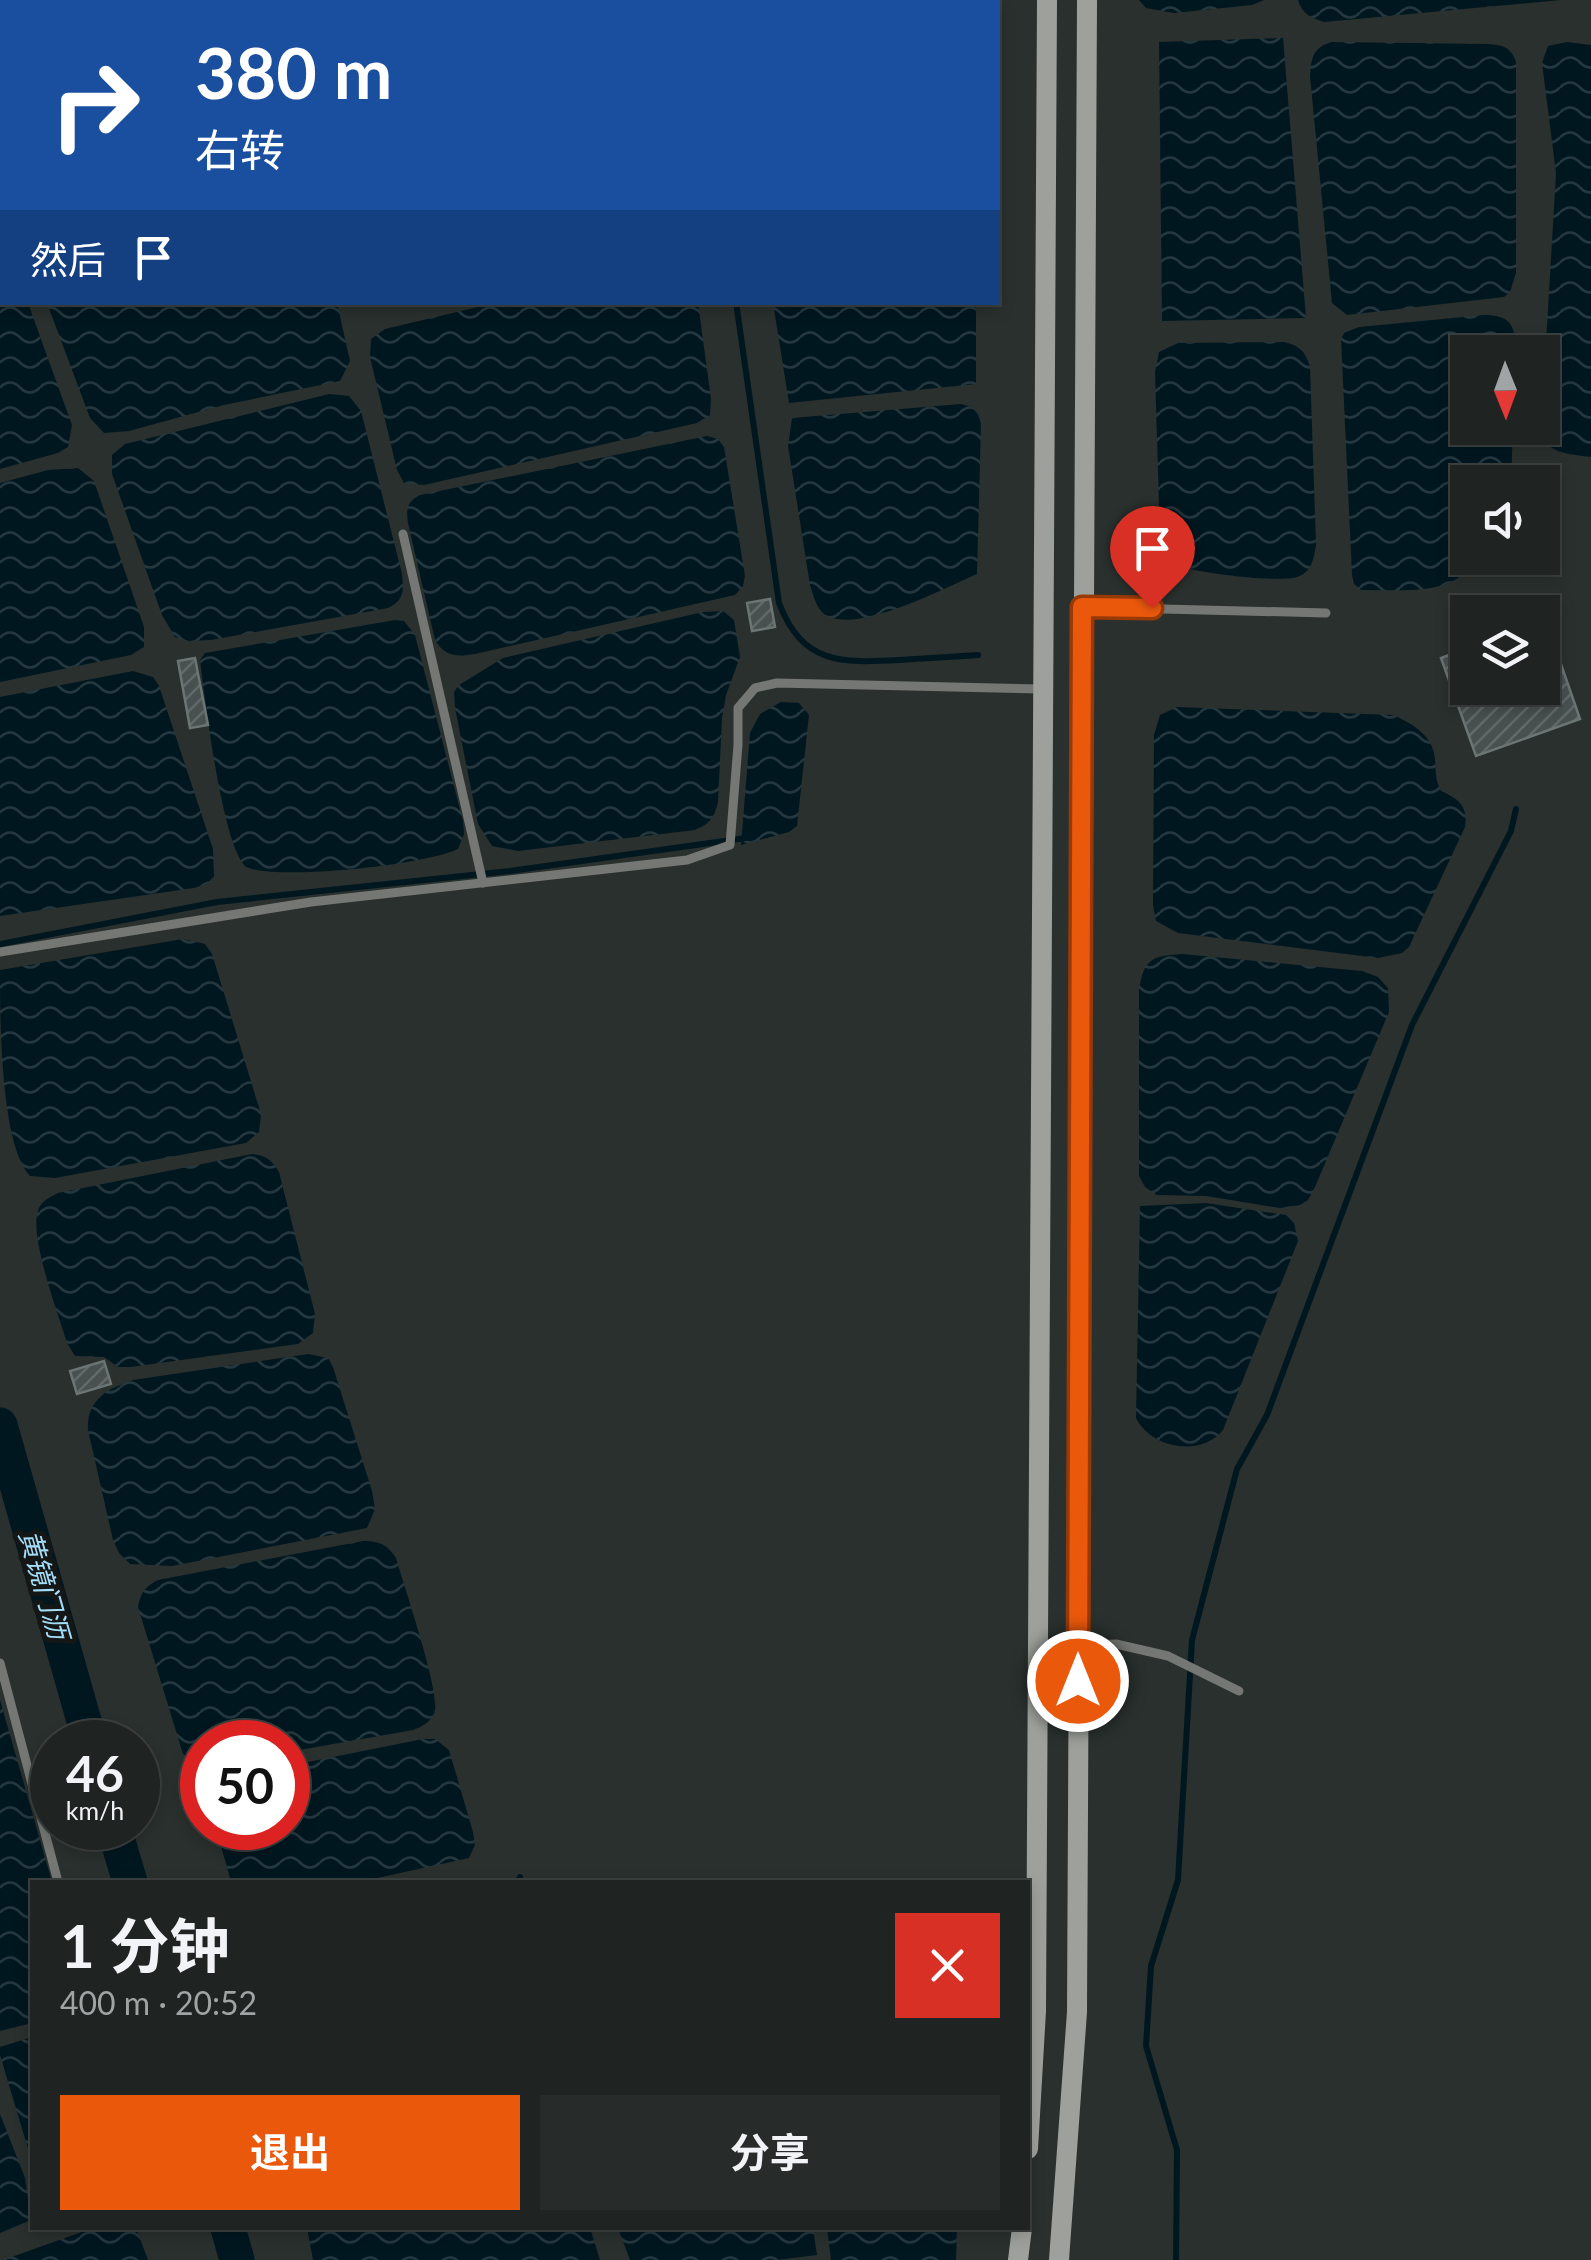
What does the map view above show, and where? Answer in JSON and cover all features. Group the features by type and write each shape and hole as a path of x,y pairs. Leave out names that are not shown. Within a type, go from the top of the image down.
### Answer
{"main road":[{"path":"1030,2114 1036,2011 1047,0"},
{"path":"1059,2260 1077,2012 1087,0"},
{"path":"1018,2260 1022,2230"}],"lane":[{"path":"402,534 482,883"},
{"path":"1082,607 1326,613"},
{"path":"0,952 311,902 687,860 730,846 738,708 755,688 777,682 1041,689"},
{"path":"1038,1647 1116,1644 1168,1656 1239,1692"},
{"path":"0,1663 57,1880"}],"water":[{"path":"1139,0 1264,0 1252,5 1174,13 1146,8"},
{"path":"1298,0 1561,0 1324,22 1308,15"},
{"path":"1283,38 1306,318 1162,321 1159,42"},
{"path":"1332,42 1488,44 1502,46 1512,53 1516,62 1516,273 1510,292 1504,297 1347,315 1332,303 1310,76 1314,54"},
{"path":"1567,42 1591,45 1591,457 1566,453 1549,445 1560,445 1560,335 1546,335 1556,173 1542,63 1548,46"},
{"path":"0,305 29,305 72,425 68,447 0,469"},
{"path":"48,305 337,305 350,361 340,381 224,405 129,431 104,433 90,418"},
{"path":"486,305 698,305 710,415 697,423 424,485 404,483 397,470 370,357 371,339 385,329"},
{"path":"773,305 976,305 976,384 789,403"},
{"path":"1484,315 1506,320 1515,335 1450,335 1450,445 1512,445 1512,465 1450,465 1450,575 1462,575 1441,585 1411,590 1361,590 1354,584 1341,339 1344,333 1359,327"},
{"path":"1284,342 1301,350 1310,367 1316,544 1311,564 1306,572 1287,579 1218,574 1177,565 1165,554 1160,540 1155,372 1159,352 1178,343"},
{"path":"329,394 349,396 361,411 402,574 400,598 388,608 211,640 175,637 162,615 112,474 112,455 125,444"},
{"path":"961,404 975,410 981,424 977,574 883,613 844,620 825,615 816,604 810,585 788,446 792,418"},
{"path":"707,436 718,439 724,447 745,576 735,595 475,654 452,654 439,646 408,523 412,500 420,495"},
{"path":"78,468 94,481 144,627 144,647 131,655 0,682 0,483 48,470"},
{"path":"723,611 734,620 740,657 726,695 718,802 708,823 695,830 518,851 492,846 478,824 455,708 454,692 459,685 503,658 703,612"},
{"path":"404,621 415,635 463,821 464,834 458,849 415,861 318,872 246,867 237,854 222,802 200,660 205,653"},
{"path":"133,671 153,677 159,686 213,849 214,876 207,884 194,888 0,916 0,697"},
{"path":"781,702 799,703 809,715 797,826 789,832 741,845 750,733 760,714"},
{"path":"1177,707 1393,715 1421,732 1434,752 1441,791 1461,804 1466,820 1409,947 1402,953 1378,958 1178,933 1156,921 1154,735 1160,715"},
{"path":"183,939 205,944 212,954 261,1114 259,1132 246,1143 55,1178 30,1176 20,1160 7,1110 0,970"},
{"path":"1182,954 1362,971 1378,977 1388,988 1389,1012 1315,1187 1300,1205 1280,1208 1206,1196 1157,1195 1145,1187 1139,1176 1139,990 1143,972 1151,961"},
{"path":"252,1154 268,1159 279,1172 315,1314 313,1333 298,1344 131,1367 118,1367 104,1357 75,1356 67,1343 40,1254 36,1220 43,1203 58,1193"},
{"path":"1206,1203 1286,1215 1294,1223 1298,1241 1223,1430 1203,1444 1177,1446 1153,1437 1136,1418 1140,1206"},
{"path":"308,1354 328,1358 333,1367 372,1491 375,1509 367,1528 172,1566 130,1564 113,1540 88,1430 91,1411 100,1397 133,1380"},
{"path":"363,1541 382,1544 396,1558 432,1681 435,1710 429,1721 413,1730 310,1748 310,1720 180,1720 180,1744 138,1607 144,1590 158,1580"},
{"path":"0,1700 30,1805 30,1850 43,1850 51,1880 30,1880 30,2024 0,2031"},
{"path":"423,1739 435,1739 449,1750 473,1832 475,1845 469,1858 368,1880 230,1880 222,1850 310,1850 310,1762"},
{"path":"30,2038 30,2155 0,2055 0,2047"},
{"path":"0,2114 25,2178 30,2220 0,2233"},
{"path":"87,2230 137,2230 148,2260 3,2260"},
{"path":"307,2230 591,2230 600,2260 313,2260"},
{"path":"619,2230 813,2230 817,2255 777,2260 630,2260"},
{"path":"827,2230 957,2230 956,2260 831,2260"}],"building":[{"path":"770,599 775,627 752,631 747,603"},
{"path":"1450,655 1450,683 1441,658"},
{"path":"195,658 208,725 190,728 178,661"},
{"path":"1560,661 1580,719 1476,756 1458,705 1560,705"},
{"path":"104,1361 111,1384 77,1394 70,1371"}],"waterway":[{"path":"736,305 779,603 789,623 812,649 842,660 978,655"},
{"path":"1176,2260 1177,2150 1146,2046 1151,1966 1178,1880 1192,1640 1237,1469 1267,1415 1412,1025 1511,831 1516,809"},
{"path":"0,944 217,902 510,871 746,838"},
{"name":"黄镜门沥","path":"0,1425 84,1720"},
{"name":"黄镜门沥","path":"121,1850 129,1880"},
{"name":"黄镜门沥","path":"229,2230 237,2260"}],"route":[{"path":"1078,1681 1082,607 1152,608"}]}
